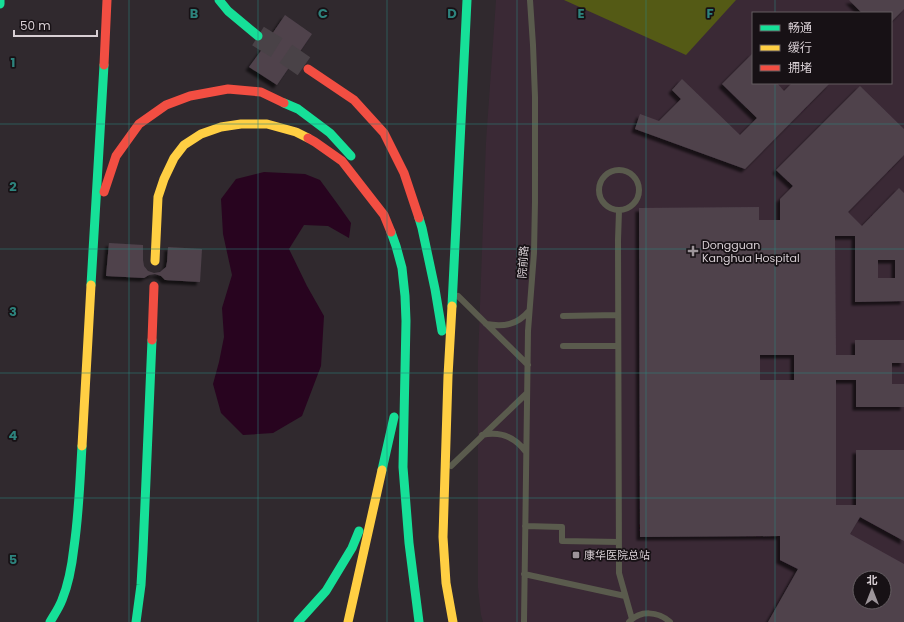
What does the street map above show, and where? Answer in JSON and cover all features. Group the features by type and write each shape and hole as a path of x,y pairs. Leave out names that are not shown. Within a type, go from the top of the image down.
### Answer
{"highway":[{"path":"50,622 56,614 64,596 70,573 77,525 107,0"},
{"path":"219,0 228,11 258,36"},
{"path":"453,622 446,583 443,537 448,376 467,0"},
{"path":"308,69 354,100 384,133 404,173 422,228 434,282 448,376"},
{"path":"93,254 104,193 116,156 139,124 166,105 190,96 228,89 261,92 298,109 330,133 358,163"},
{"path":"155,261 158,197 164,178 174,158 184,145 201,134 220,127 241,124 267,124 296,132 315,142 342,161 384,215"},
{"path":"369,181 396,246 402,268 406,321 404,467 409,543 419,622"},
{"path":"136,622 141,585 145,512 154,286"},
{"path":"348,622 392,429 405,354"},
{"path":"298,622 326,592 352,548 379,484"}],"lane":[{"name":"院前路","path":"524,622 528,331 534,253 536,149 530,0"},
{"path":"619,170 625,171 634,177 638,182 639,193 638,199 634,204 625,210 619,210 614,210 604,204 599,193 599,188 604,177 613,171 619,170"},
{"path":"619,210 619,573 630,620 637,615 650,613 657,614 670,622"},
{"path":"453,292 528,365"},
{"path":"486,324 500,326 513,323 525,316 529,311"},
{"path":"562,316 618,315"},
{"path":"563,346 618,346"},
{"path":"445,471 527,393"},
{"path":"482,435 495,434 507,436 518,442 526,452"},
{"path":"525,526 562,527 562,541 619,542"},
{"path":"524,574 625,596"}],"shaded area":[{"name":"Dongguan Kanghua Hospital","path":"496,0 904,0 904,622 483,622 478,588 478,360 486,142"},
{"path":"264,172 305,174 320,180 351,223 349,238 328,226 304,225 289,249 324,316 321,366 302,416 273,433 243,435 221,413 213,384 224,337 222,308 232,275 223,234 221,199 236,179"}],"green space":[{"path":"564,0 736,0 686,55"}],"building":[{"path":"849,0 904,0 904,9 892,21 892,12 861,12"},
{"path":"285,15 312,34 277,85 249,67 263,48 268,44 270,37"},
{"path":"752,54 752,84 778,84 784,91 791,84 829,84 745,169 635,129 640,114 659,121 681,99 672,90 682,79 740,135 757,118 722,84"},
{"path":"860,86 904,129 904,155 848,212 862,226 899,188 904,193 904,301 855,302 855,236 835,236 836,355 855,355 855,340 904,340 904,363 892,363 892,384 904,384 904,407 856,407 856,380 836,380 836,505 856,505 856,450 904,450 904,541 860,517 850,534 904,564 904,622 768,622 798,569 780,560 780,536 640,537 639,208 759,207 759,220 780,220 780,199 793,186 776,170","holes":["878,260 895,260 895,278 878,278","760,355 794,355 794,380 760,380"]},
{"path":"109,243 143,245 144,266 148,271 154,273 160,272 166,267 168,247 202,249 200,282 165,280 161,276 155,274 144,278 106,276"}],"tunnel":[{"path":"258,36 308,69"}],"traffic: fast":[{"path":"219,0 228,11 258,36"},
{"path":"452,306 467,0"},
{"path":"91,285 104,65"},
{"path":"284,103 298,109 330,133 351,156"},
{"path":"419,218 435,289 442,331"},
{"path":"391,232 402,268 405,296 406,321 403,467 409,543 419,622"},
{"path":"136,622 141,585 143,550 152,340"},
{"path":"382,470 394,417"},
{"path":"50,622 58,609 67,587 71,567 77,522 82,446"},
{"path":"298,622 326,591 352,548 359,531"}],"traffic: slow":[{"path":"155,261 158,197 164,179 174,158 184,145 201,134 221,127 241,124 267,124 296,132 308,138"},
{"path":"82,446 91,285"},
{"path":"452,306 448,376 443,537 446,583 453,622"},
{"path":"348,622 382,470"}],"traffic: jam":[{"path":"104,65 107,0"},
{"path":"308,69 354,100 384,133 404,173 419,218"},
{"path":"104,192 116,156 139,124 166,105 190,96 228,89 261,92 284,103"},
{"path":"308,138 342,161 384,215 391,232"},
{"path":"152,340 154,286"}],"place":[{"name":"Dongguan Kanghua Hospital","path":"693,251"},
{"name":"康华医院总站","path":"576,555"}]}
